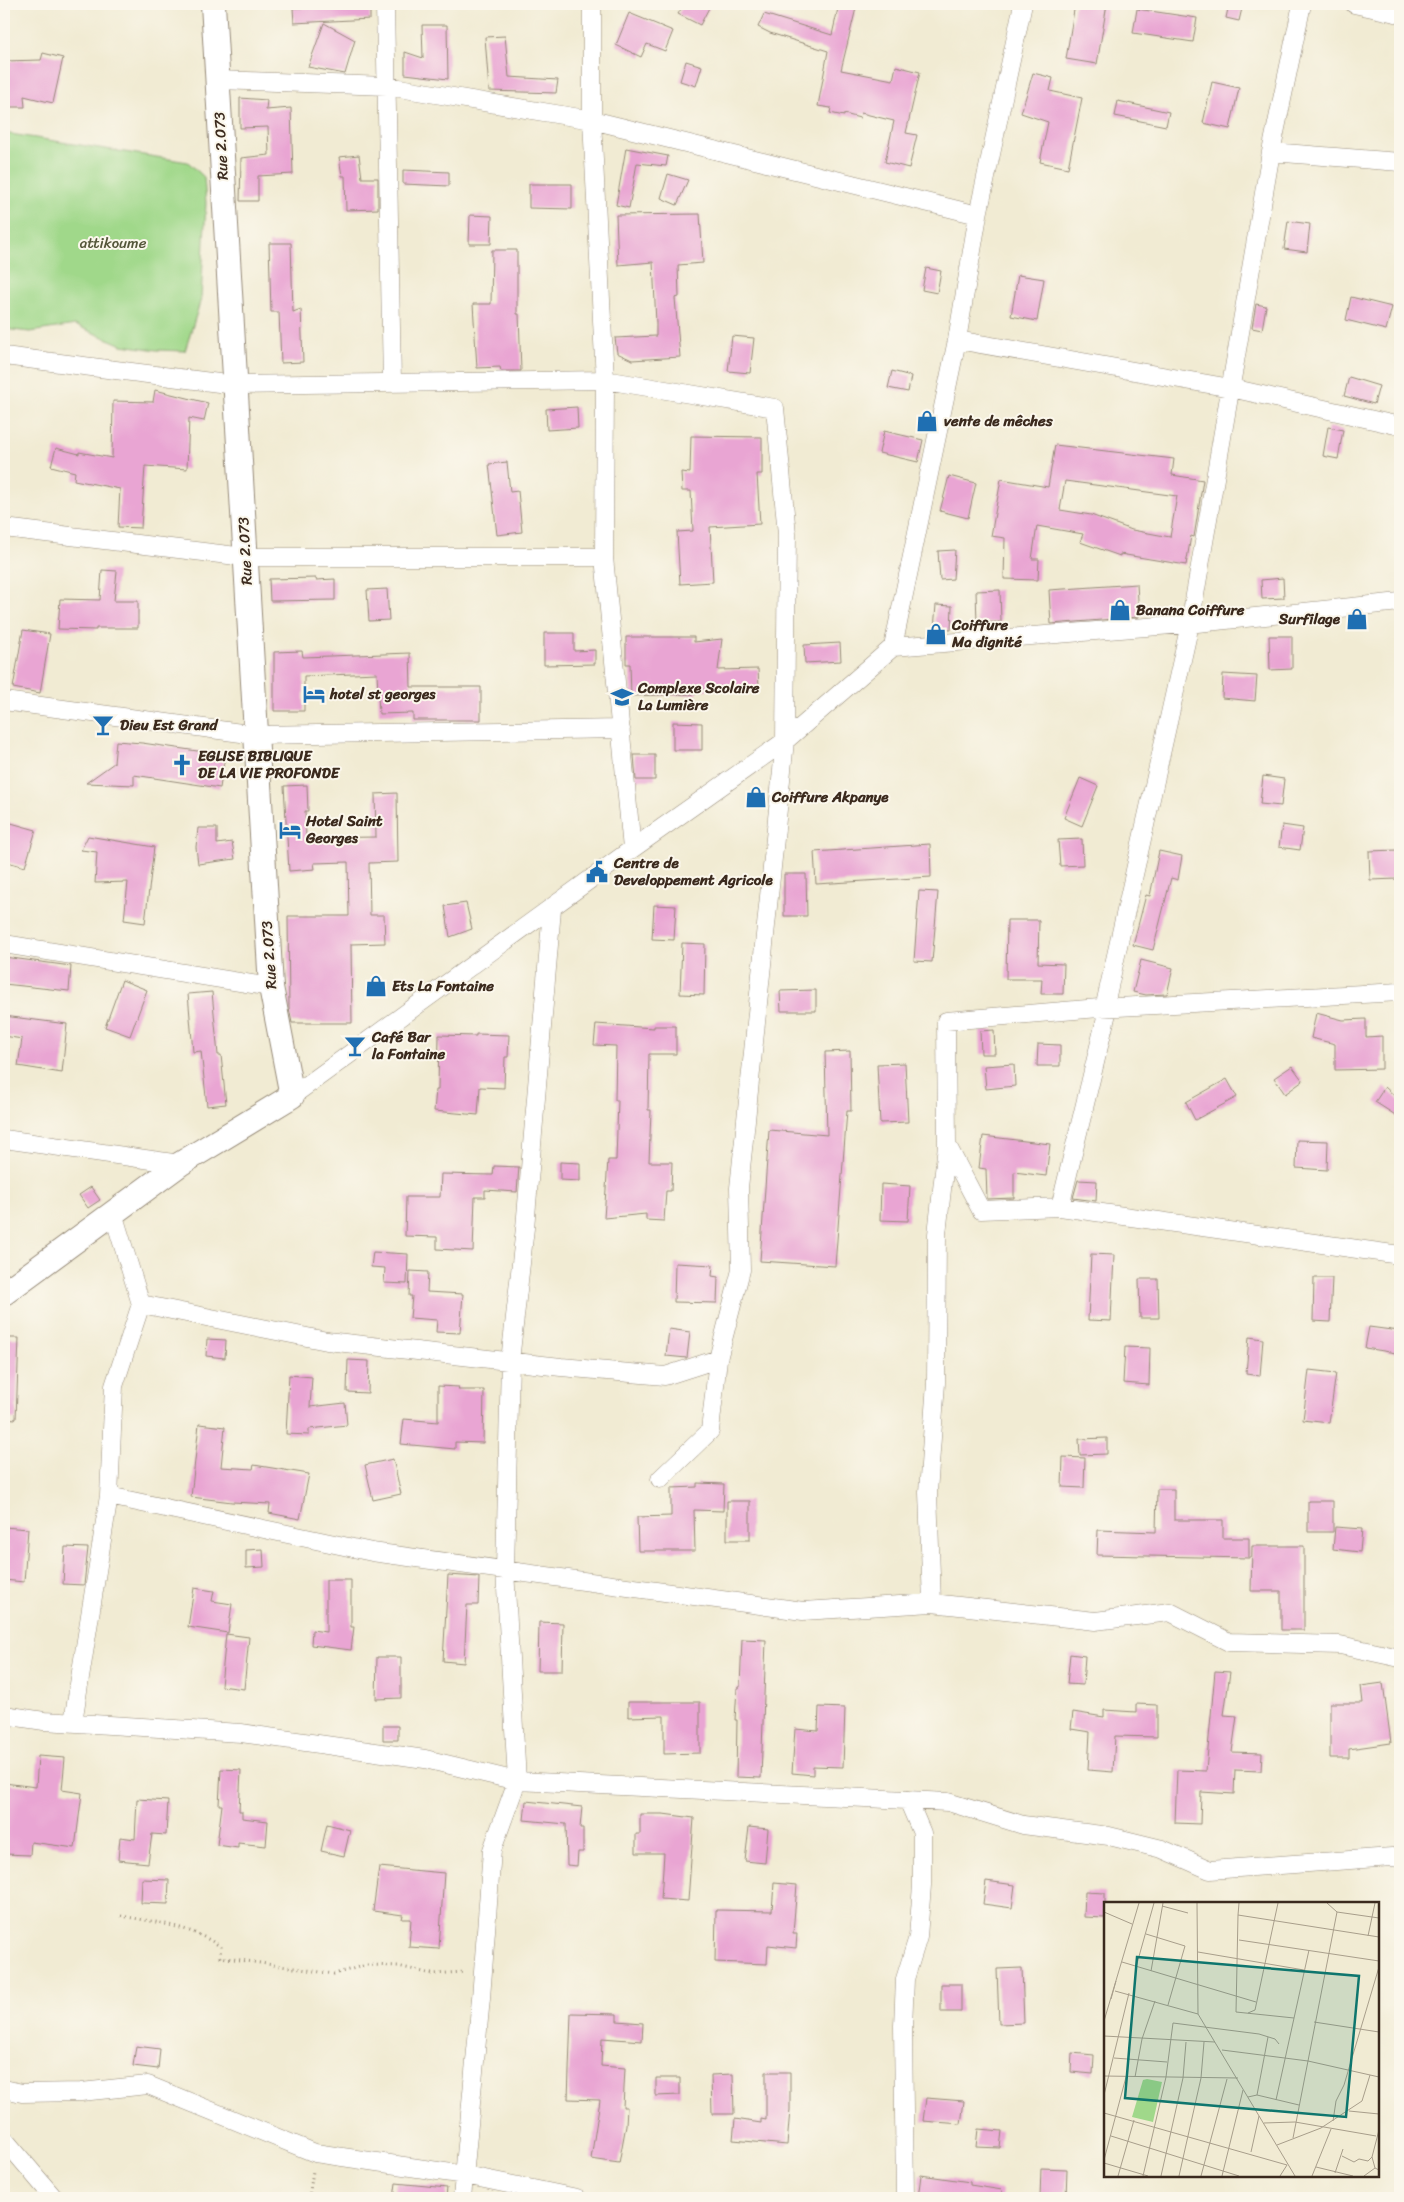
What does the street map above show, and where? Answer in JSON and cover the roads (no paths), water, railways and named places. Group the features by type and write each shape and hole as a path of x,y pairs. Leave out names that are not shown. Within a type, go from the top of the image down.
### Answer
{"street":[{"name":"Rue 2.073","path":"213,4 271,987 292,1096"},
{"path":"385,4 392,383"},
{"path":"592,4 592,120 605,380 604,557 632,849"},
{"path":"893,647 957,340 978,215 1023,4"},
{"path":"1060,1207 1108,1009 1106,1000 1190,624 1271,152 1302,4"},
{"path":"1354,4 1400,14"},
{"path":"217,80 387,86 592,120 978,215"},
{"path":"1271,152 1400,162"},
{"path":"957,340 1231,388 1400,426"},
{"path":"4,356 235,385 605,380 775,408 787,534 785,741 739,1188 741,1270 718,1359 710,1431 660,1479"},
{"path":"4,528 245,556 604,557"},
{"path":"4,1293 180,1164 292,1096 552,909 632,849 785,741 893,647 1190,624 1400,602"},
{"path":"4,701 256,735 621,729"},
{"path":"462,2198 482,1998 492,1850 517,1781 505,1570 510,1361 525,1228 552,909"},
{"path":"4,944 271,987"},
{"path":"932,1603 928,1492 936,1383 937,1234 947,1145 946,1021 1108,1009 1400,992"},
{"path":"4,1139 180,1164"},
{"path":"947,1145 981,1210 1060,1207 1400,1254"},
{"path":"73,1722 110,1496 114,1386 140,1304 113,1213"},
{"path":"140,1304 327,1341 665,1376 718,1359"},
{"path":"110,1496 372,1552 804,1611 932,1603 1094,1621 1170,1612 1229,1642 1340,1644 1400,1658"},
{"path":"4,1715 73,1722 241,1733 425,1759 517,1781 948,1802 1023,1825 1109,1836 1162,1849 1210,1870 1392,1857 1400,1858"},
{"path":"905,2198 903,2026 905,1979 918,1937 922,1885 922,1833 908,1800"},
{"path":"4,2089 22,2093 81,2092 148,2085 315,2152 465,2175 577,2198"},
{"path":"4,2139 54,2198"}],"place":[{"name":"vente de mêches","path":"927,421"},
{"name":"Banana Coiffure","path":"1120,610"},
{"name":"Surfilage","path":"1357,619"},
{"name":"Coiffure Ma dignité","path":"936,634"},
{"name":"hotel st georges","path":"314,694"},
{"name":"Complexe Scolaire La Lumière","path":"622,697"},
{"name":"Dieu Est Grand","path":"103,725"},
{"name":"EGLISE BIBLIQUE DE LA VIE PROFONDE","path":"182,765"},
{"name":"Coiffure Akpanye","path":"756,797"},
{"name":"Hotel Saint Georges","path":"290,830"},
{"name":"Centre de Developpement Agricole","path":"597,872"},
{"name":"Ets La Fontaine","path":"376,986"},
{"name":"Café Bar la Fontaine","path":"355,1046"}],"park label":[{"name":"attikoume","path":"113,243"}]}
